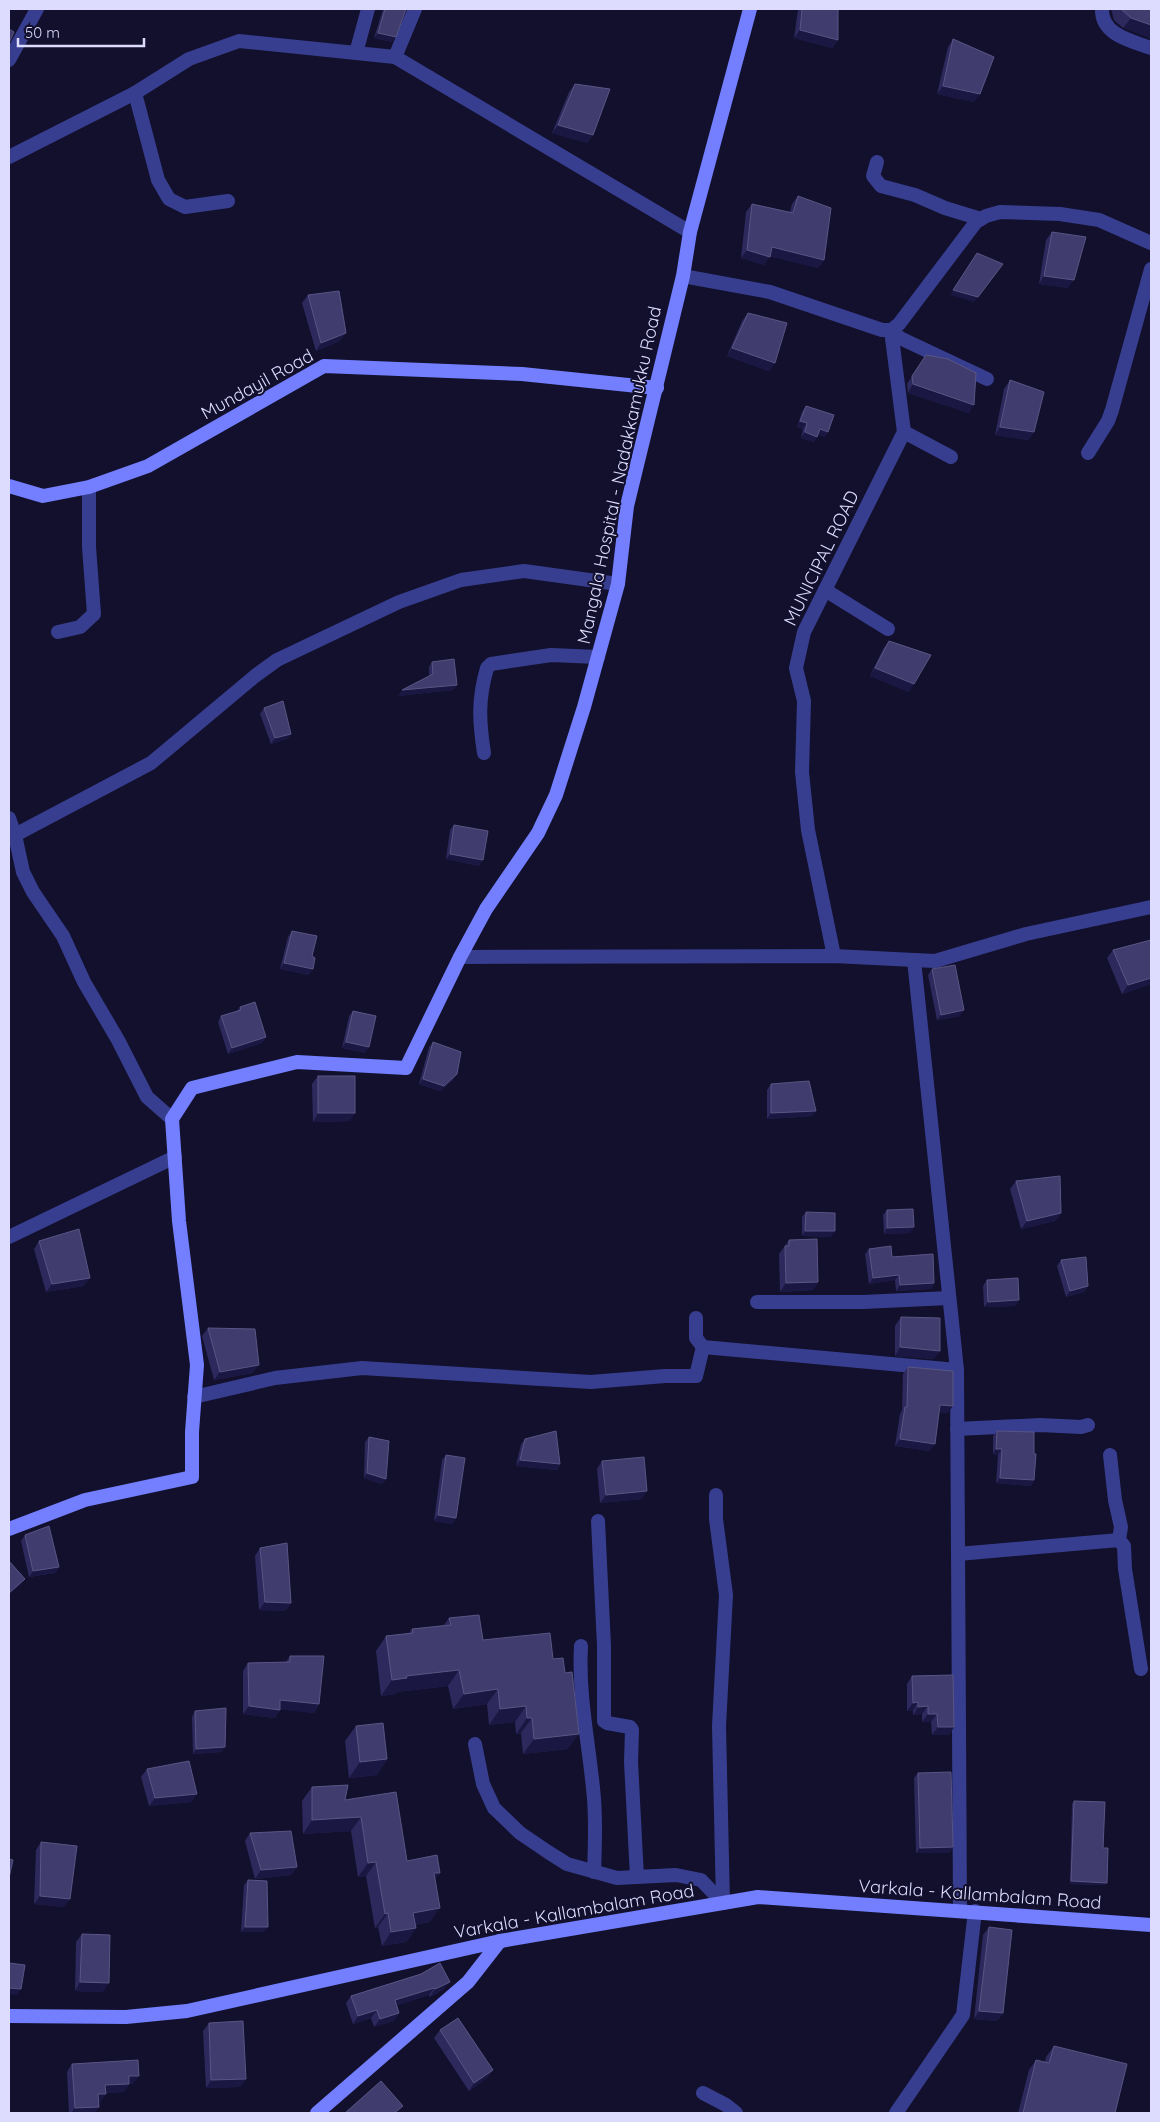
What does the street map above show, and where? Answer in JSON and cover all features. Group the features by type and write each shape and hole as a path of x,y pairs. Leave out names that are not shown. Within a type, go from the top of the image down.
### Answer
{"main road":[{"name":"Mangala Hospital - Nadakkamukku Road","path":"172,1120 192,1088 296,1062 406,1068 460,957 486,909 538,833 548,815 556,795 598,657 618,584 627,506 657,388 690,232 750,9"},
{"name":"Mundayil Road","path":"9,486 43,496 89,487 148,466 324,366 522,374 657,388"},
{"path":"9,1529 85,1500 192,1477 192,1432 197,1365 180,1222 172,1120"},
{"name":"Varkala - Kallambalam Road","path":"9,2016 126,2016 188,2011 500,1941 758,1897 1151,1925"},
{"path":"317,2113 468,1982 500,1941"}],"street":[{"path":"9,59 37,9"},
{"path":"356,53 368,9"},
{"path":"395,57 415,9"},
{"path":"1102,9 1104,22 1110,30 1151,48"},
{"path":"9,157 135,93 189,59 239,41 395,57 690,232"},
{"path":"135,93 158,180 170,199 185,207 228,201"},
{"path":"877,162 873,176 881,186 916,195 945,208 981,219"},
{"path":"682,276 770,292 882,330 891,330 899,324 947,259 981,219 1000,212 1060,214 1098,220 1151,243"},
{"path":"1088,453 1108,421 1112,410 1151,269"},
{"path":"891,330 900,338 987,379"},
{"path":"891,330 904,432 951,457"},
{"name":"MUNICIPAL ROAD","path":"834,956 808,830 802,772 804,701 796,668 804,632 904,432"},
{"path":"58,632 80,627 94,614 89,547 89,487"},
{"path":"15,835 151,763 255,676 277,660 399,602 461,580 524,571 618,584"},
{"path":"825,590 888,628"},
{"path":"484,753 480,722 480,700 487,668 491,664 551,655 598,657"},
{"path":"9,818 15,835 23,872 63,936 84,982 118,1040 147,1097 172,1120"},
{"path":"460,957 834,956 935,961 1026,934 1151,907"},
{"path":"914,960 957,1370 960,1910"},
{"path":"9,1236 175,1157"},
{"path":"757,1302 863,1302 949,1298"},
{"path":"696,1318 696,1338 703,1347 957,1370"},
{"path":"194,1397 275,1378 362,1368 591,1382 665,1376 696,1376 703,1347"},
{"path":"957,1429 1040,1425 1081,1427 1088,1425"},
{"path":"1110,1455 1115,1500 1121,1527 1119,1540 1124,1546 1125,1569 1141,1669"},
{"path":"716,1495 716,1519 726,1595 719,1726 723,1903"},
{"path":"598,1522 604,1646 604,1721 630,1726 632,1730 631,1762 637,1877"},
{"path":"958,1554 1119,1540"},
{"path":"581,1646 581,1701 594,1799 596,1835 594,1872"},
{"path":"475,1744 484,1784 494,1808 520,1834 548,1852 568,1864 617,1878 676,1875 701,1880 723,1903"},
{"path":"896,2113 963,2015 975,1911"},
{"path":"703,2093 726,2105 736,2113"}],"building":[{"path":"385,9 406,9 396,37 378,33"},
{"path":"802,9 838,9 838,40 800,30"},
{"path":"1121,9 1151,9 1151,25 1131,18"},
{"path":"9,29 14,32 9,43"},
{"path":"953,39 994,57 980,94 943,86"},
{"path":"575,84 610,89 593,135 558,125"},
{"path":"798,196 831,208 824,260 772,247 770,257 747,250 752,204 793,213"},
{"path":"1052,232 1086,237 1074,280 1044,276"},
{"path":"977,253 1003,264 978,297 953,290"},
{"path":"339,291 346,333 321,343 308,295"},
{"path":"748,313 787,323 775,363 732,348"},
{"path":"926,355 948,359 976,373 974,405 913,384 912,376"},
{"path":"1010,380 1044,392 1034,432 1000,427"},
{"path":"806,406 834,415 828,432 820,429 817,437 805,432 807,423 800,421"},
{"path":"889,641 931,655 914,684 875,668"},
{"path":"454,659 457,685 402,690 433,674 432,662"},
{"path":"283,701 291,734 275,738 264,708"},
{"path":"454,825 488,831 483,860 450,854"},
{"path":"292,931 317,936 312,956 315,958 313,969 284,963"},
{"path":"1151,940 1151,978 1128,985 1113,950"},
{"path":"955,965 964,1010 941,1015 932,969"},
{"path":"255,1002 266,1037 232,1048 221,1016 241,1010 240,1007"},
{"path":"353,1011 376,1016 369,1047 346,1042"},
{"path":"433,1042 461,1052 457,1074 444,1086 423,1079"},
{"path":"318,1076 355,1076 355,1113 318,1113"},
{"path":"809,1081 816,1111 771,1113 771,1084"},
{"path":"1060,1176 1061,1213 1027,1221 1016,1181"},
{"path":"913,1209 914,1227 887,1228 887,1210"},
{"path":"806,1212 835,1213 835,1231 805,1231"},
{"path":"79,1229 90,1278 52,1284 39,1241"},
{"path":"817,1239 818,1282 786,1283 785,1246 789,1246 789,1240"},
{"path":"891,1246 892,1257 933,1254 934,1283 900,1285 899,1275 873,1278 869,1249"},
{"path":"1086,1257 1088,1286 1070,1291 1061,1260"},
{"path":"1018,1278 1019,1300 988,1302 987,1280"},
{"path":"901,1317 940,1318 940,1351 900,1347"},
{"path":"208,1328 255,1329 259,1365 220,1372"},
{"path":"908,1367 953,1371 953,1406 940,1405 935,1444 900,1439 905,1407 907,1407"},
{"path":"556,1431 560,1464 520,1460 525,1439"},
{"path":"997,1431 1034,1432 1034,1454 1036,1454 1034,1480 1000,1478 1002,1449 996,1449"},
{"path":"369,1437 389,1441 386,1479 367,1473"},
{"path":"446,1455 465,1458 456,1518 438,1515"},
{"path":"644,1457 647,1491 606,1495 602,1461"},
{"path":"49,1526 59,1567 33,1571 25,1535"},
{"path":"287,1543 291,1603 265,1602 260,1548"},
{"path":"9,1561 25,1579 9,1593"},
{"path":"479,1615 483,1640 550,1633 553,1659 563,1658 565,1673 572,1672 579,1734 534,1739 532,1718 527,1718 526,1706 500,1709 498,1689 464,1694 459,1670 406,1676 407,1678 392,1680 386,1636 413,1633 412,1629 451,1625 449,1618"},
{"path":"290,1656 324,1656 319,1704 280,1700 280,1710 249,1706 248,1663 290,1662"},
{"path":"953,1675 954,1727 938,1727 937,1714 928,1714 928,1706 918,1707 918,1702 913,1703 912,1676"},
{"path":"226,1708 225,1747 196,1749 195,1711"},
{"path":"383,1723 387,1759 360,1762 356,1726"},
{"path":"189,1761 197,1794 155,1798 147,1769"},
{"path":"951,1772 953,1847 920,1848 918,1773"},
{"path":"348,1785 345,1800 396,1792 407,1861 437,1855 440,1873 434,1873 440,1908 413,1913 416,1928 391,1932 388,1913 385,1914 376,1862 368,1863 361,1817 312,1820 312,1787"},
{"path":"1074,1801 1105,1802 1103,1848 1108,1848 1107,1883 1071,1881"},
{"path":"291,1831 297,1867 261,1870 250,1833"},
{"path":"41,1842 77,1846 70,1899 40,1896"},
{"path":"9,1859 13,1860 9,1878"},
{"path":"248,1880 267,1881 268,1927 245,1927"},
{"path":"989,1927 1012,1930 1003,2013 979,2011"},
{"path":"82,1934 110,1935 109,1983 80,1982"},
{"path":"9,1963 25,1965 21,1989 9,1988"},
{"path":"440,1963 450,1982 435,1989 395,2000 399,2013 380,2019 377,2010 358,2016 351,1996 421,1974"},
{"path":"458,2018 493,2070 474,2083 440,2030"},
{"path":"243,2021 246,2079 211,2080 209,2023"},
{"path":"1054,2046 1127,2064 1115,2113 1023,2113 1036,2060 1049,2063"},
{"path":"138,2060 139,2076 129,2076 129,2084 105,2085 106,2094 98,2094 99,2107 75,2108 72,2064"},
{"path":"381,2081 403,2106 394,2113 345,2113"}]}
